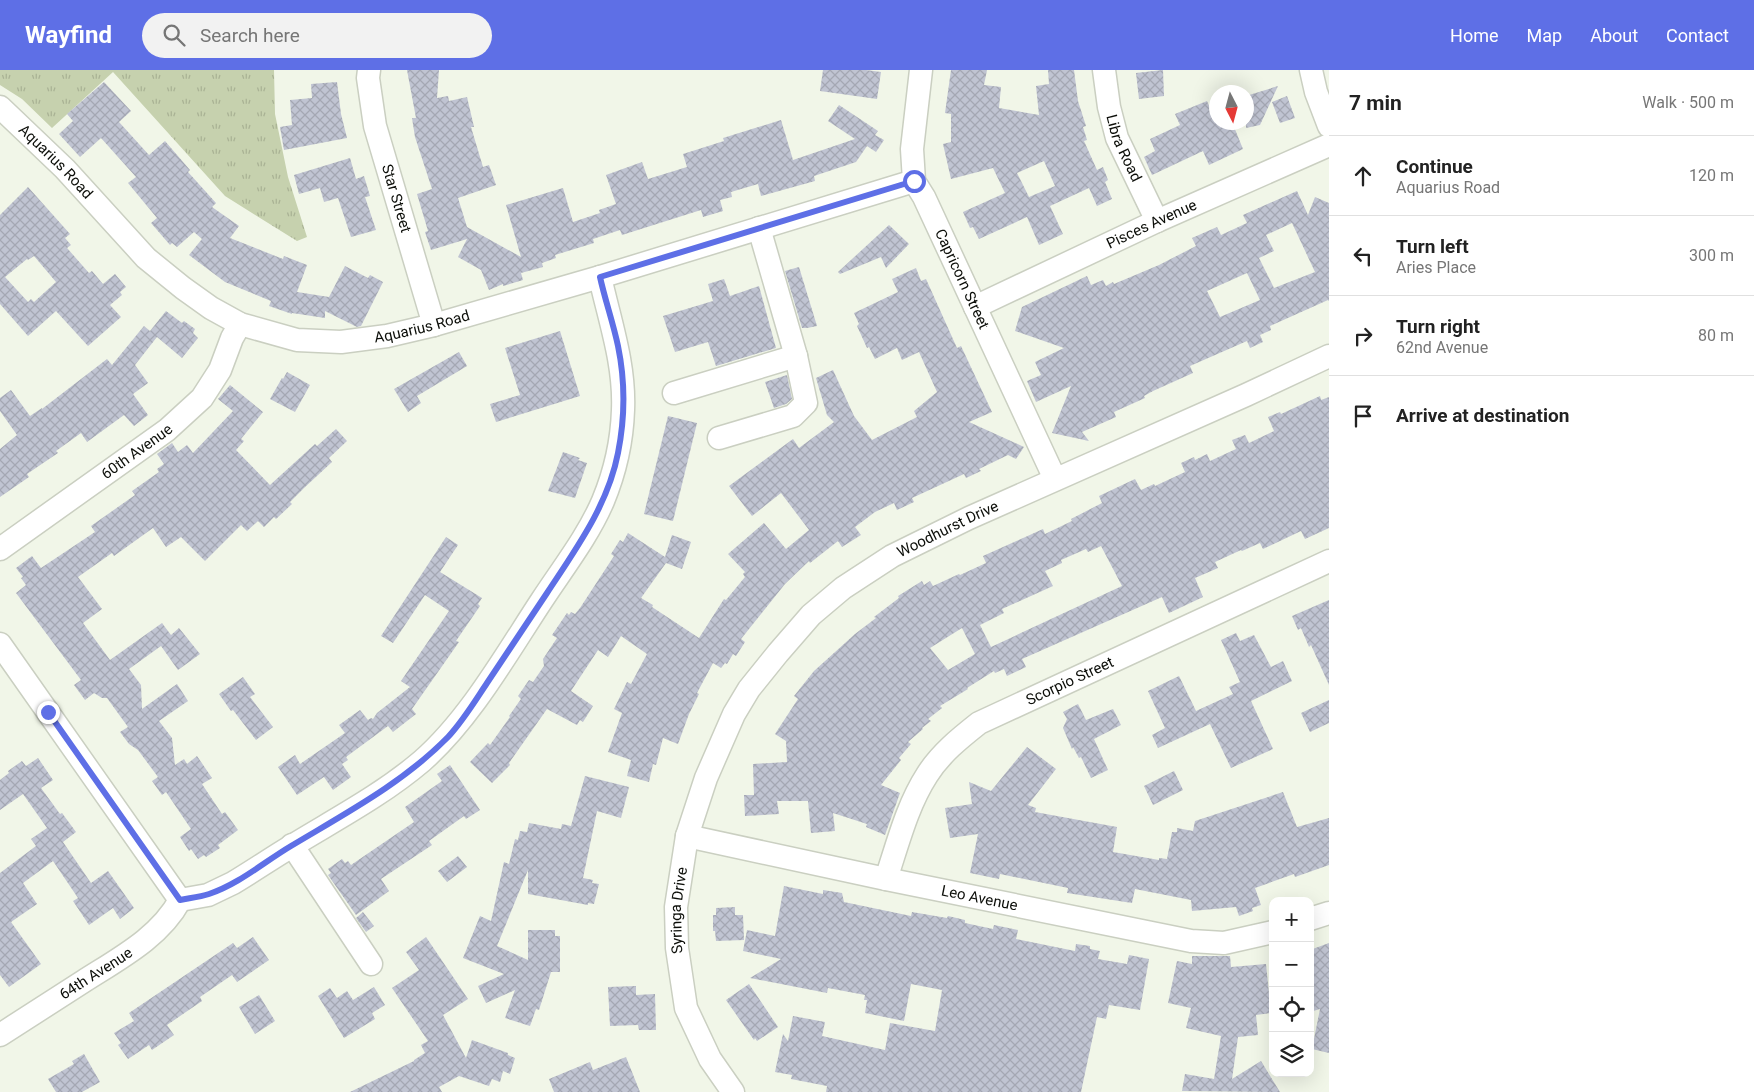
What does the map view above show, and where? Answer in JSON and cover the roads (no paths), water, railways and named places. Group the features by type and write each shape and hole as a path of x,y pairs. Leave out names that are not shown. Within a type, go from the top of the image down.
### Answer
{"street":[{"name":"Star Street","path":"368,70 375,126 434,325"},
{"name":"Capricorn Street","path":"921,70 912,149 914,181 924,197 1055,479"},
{"name":"Libra Road","path":"1104,70 1117,138 1157,221"},
{"path":"1311,70 1316,92 1329,126"},
{"name":"Aquarius Road","path":"0,107 66,169 146,258 211,308 240,324 297,340 342,342 387,336 434,325 600,277 914,181"},
{"name":"Pisces Avenue","path":"975,307 1157,221 1329,145"},
{"path":"719,438 793,416 806,403 796,356 759,228"},
{"path":"0,644 180,900 208,894 233,883 292,845 328,826 387,788 421,762 449,735 526,625 579,544 603,502 618,452 623,411 623,383 618,346 600,277"},
{"name":"60th Avenue","path":"0,549 167,430 202,398 220,370 232,338 240,324"},
{"path":"674,393 796,356"},
{"name":"Woodhurst Drive","path":"687,836 706,778 734,714 749,690 811,615 843,588 892,556 969,518 1246,395 1329,356"},
{"name":"Scorpio Street","path":"886,879 911,805 928,773 953,744 979,723 1329,562"},
{"name":"Leo Avenue","path":"687,836 886,879 1191,941 1224,943 1269,933"},
{"name":"Syringa Drive","path":"687,836 676,907 677,948 686,1008 710,1059 733,1092"},
{"path":"292,845 371,964"},
{"name":"64th Avenue","path":"0,1035 130,951 156,931 170,917 180,900"},
{"path":"1314,918 1329,913"}]}
